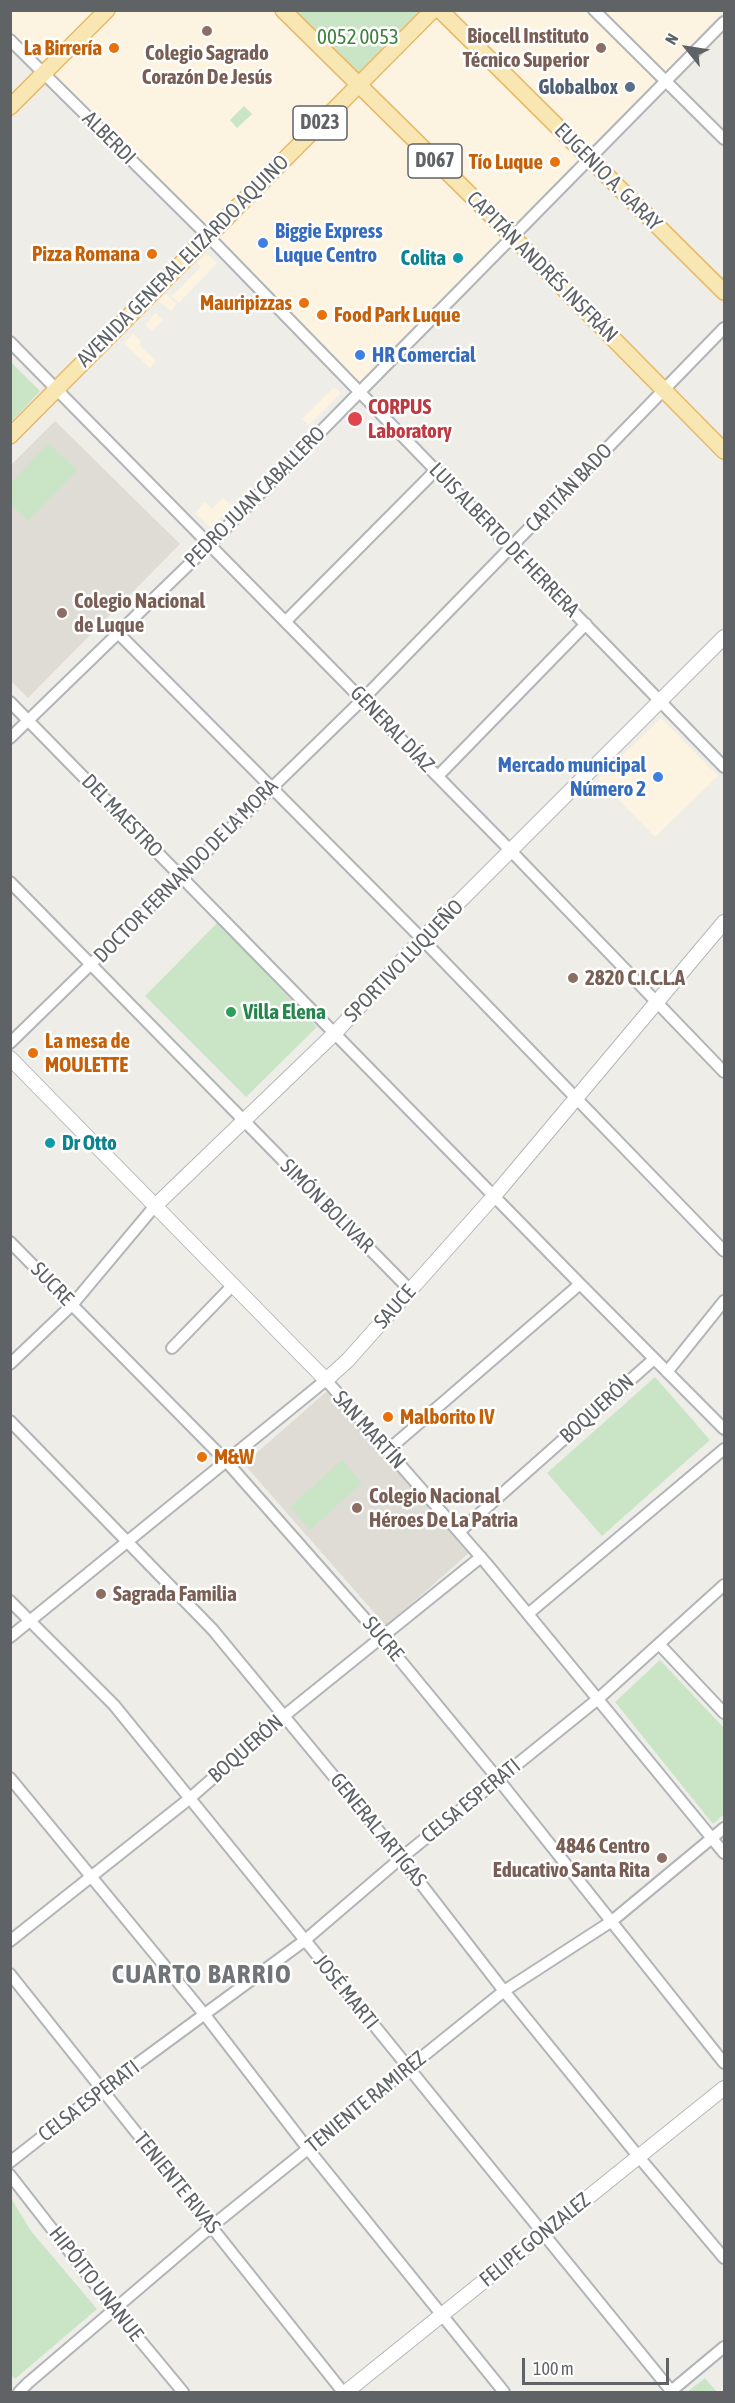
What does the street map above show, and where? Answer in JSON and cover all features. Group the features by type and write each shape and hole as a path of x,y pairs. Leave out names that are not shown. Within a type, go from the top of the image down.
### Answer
{"main road":[{"path":"10,107 107,10"},
{"name":"D067","path":"283,10 358,85"},
{"name":"AVENIDA GENERAL ELIZARDO AQUINO","path":"10,436 433,10"},
{"name":"EUGENIO A. GARAY","path":"440,10 724,292"},
{"name":"CAPITÁN ANDRÉS INSFRÁN","path":"358,85 512,236 724,451"}],"street":[{"path":"594,10 724,139"},
{"name":"PEDRO JUAN CABALLERO","path":"10,738 210,543 724,22"},
{"name":"ALBERDI","path":"10,40 208,236"},
{"name":"LUIS ALBERTO DE HERRERA","path":"208,236 724,766"},
{"name":"CAPITÁN BADO","path":"363,699 724,328"},
{"name":"GENERAL DÍAZ","path":"10,342 58,387 512,851 724,1072"},
{"path":"286,621 436,470"},
{"path":"438,776 586,624"},
{"path":"118,633 422,939 724,1251"},
{"name":"SPORTIVO LUQUEÑO","path":"10,1364 72,1305 154,1206 334,1033 422,939 724,638"},
{"name":"DOCTOR FERNANDO DE LA MORA","path":"10,1043 271,786 363,699"},
{"name":"DEL MAESTRO","path":"10,702 724,1429"},
{"name":"SIMÓN BOLIVAR","path":"10,882 410,1290"},
{"name":"SAUCE","path":"10,1636 348,1360 494,1196 724,922"},
{"name":"SAN MARTÍN","path":"10,1058 326,1380 481,1557 724,1853"},
{"name":"SUCRE","path":"10,1242 226,1461 381,1637 498,1779 724,2063"},
{"path":"388,1450 580,1284"},
{"path":"172,1348 232,1285"},
{"path":"667,1372 724,1301"},
{"name":"BOQUERÓN","path":"459,1532 651,1357"},
{"name":"GENERAL ARTIGAS","path":"10,1421 213,1630 401,1858 504,1991 638,2156 724,2258"},
{"path":"528,1614 724,1449"},
{"name":"BOQUERÓN","path":"10,1941 189,1799 284,1716 481,1557"},
{"name":"CELSA ESPERATI","path":"10,2162 103,2089 304,1941 401,1858 598,1699 724,1585"},
{"name":"JOSÉ MARTI","path":"10,1601 114,1706 671,2392"},
{"path":"659,1644 724,1713"},
{"path":"10,1778 21,1788 90,1876 205,2015 308,2149 504,2392"},
{"name":"TENIENTE RAMIREZ","path":"20,2392 212,2226 504,1991 612,1922 724,1828"},
{"name":"TENIENTE RIVAS","path":"10,1974 344,2392"},
{"name":"FELIPE GONZALEZ","path":"344,2392 442,2316 724,2088"},
{"name":"HIPÓITO UNANUE","path":"10,2175 115,2310 183,2392"},
{"path":"671,2392 724,2347"}],"shaded area":[{"path":"276,10 348,85 209,226 204,224 55,76 57,69 114,11"},
{"path":"724,10 666,71 661,69 602,11"},
{"path":"10,11 98,11 44,62 39,60 11,32"},
{"path":"448,11 585,11 654,78 655,82 589,148"},
{"path":"438,17 577,154 577,162 513,226 369,86 432,18"},
{"path":"361,95 502,235 500,240 360,381 355,380 217,237 356,96"},
{"path":"206,253 217,263 179,303 172,296 201,267 197,263"},
{"path":"166,294 177,304 171,311 159,301"},
{"path":"155,313 163,320 152,331 145,325"},
{"path":"133,333 141,342 139,345 156,361 150,368 124,343"},
{"path":"334,387 341,393 309,425 302,419"},
{"name":"Colegio Nacional de Luque","path":"55,421 180,544 28,698 11,681 10,466"},
{"path":"223,498 232,506 211,528 195,513 205,502 212,509"},
{"name":"Mercado municipal Número 2","path":"661,718 718,776 655,837 598,779"},
{"name":"Colegio Nacional Héroes De La Patria","path":"327,1391 469,1553 386,1626 244,1464"}],"green space":[{"name":"0052 0053","path":"291,11 422,11 359,73 356,73"},
{"path":"244,106 252,114 237,128 230,120"},
{"path":"10,361 40,391 11,422 10,422"},
{"path":"48,443 77,470 28,521 11,504 11,483"},
{"name":"Villa Elena","path":"218,922 317,1027 246,1097 145,996"},
{"path":"655,1377 710,1440 602,1536 547,1473"},
{"path":"342,1460 362,1483 310,1530 290,1507"},
{"path":"660,1660 724,1728 724,1814 713,1824 615,1702"},
{"path":"11,2198 31,2231 97,2309 15,2379 10,2374"},
{"path":"705,2378 717,2392 687,2392"}],"place":[{"name":"Colegio Sagrado Corazón De Jesús","path":"207,31"},
{"name":"La Birrería","path":"114,48"},
{"name":"Biocell Instituto Técnico Superior","path":"601,48"},
{"name":"Globalbox","path":"630,87"},
{"name":"Tío Luque","path":"555,162"},
{"name":"Biggie Express Luque Centro","path":"263,243"},
{"name":"Pizza Romana","path":"152,254"},
{"name":"Colita","path":"458,258"},
{"name":"Mauripizzas","path":"304,303"},
{"name":"Food Park Luque","path":"322,315"},
{"name":"HR Comercial","path":"360,355"},
{"name":"CORPUS Laboratory","path":"355,419"},
{"name":"Colegio Nacional de Luque","path":"62,613"},
{"name":"Mercado municipal Número 2","path":"658,777"},
{"name":"2820 C.I.C.L.A","path":"573,978"},
{"name":"Villa Elena","path":"231,1012"},
{"name":"La mesa de MOULETTE","path":"33,1053"},
{"name":"Dr Otto","path":"50,1143"},
{"name":"Malborito IV","path":"388,1417"},
{"name":"M&W","path":"202,1457"},
{"name":"Colegio Nacional Héroes De La Patria","path":"357,1508"},
{"name":"Sagrada Familia","path":"101,1594"},
{"name":"4846 Centro Educativo Santa Rita","path":"662,1858"}],"district":[{"name":"CUARTO BARRIO","path":"202,1974"}]}
